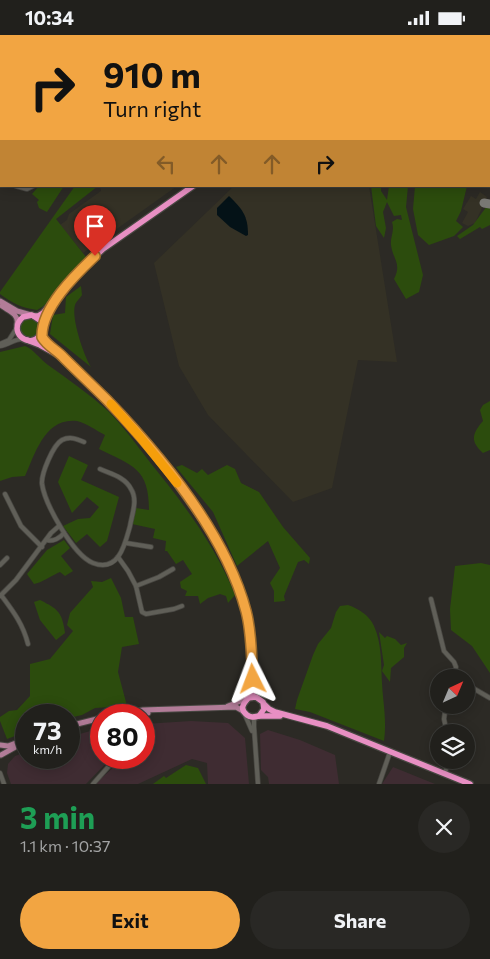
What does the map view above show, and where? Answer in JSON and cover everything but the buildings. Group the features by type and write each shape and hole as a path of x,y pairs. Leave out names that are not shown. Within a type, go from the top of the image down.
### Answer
{"highway":[{"path":"67,362 47,348 26,340 19,334 17,325 23,317 42,315 102,249 193,187"},
{"path":"26,340 36,339 42,331 55,300"},
{"path":"33,316 41,321 44,341 106,399 144,441 177,483 217,541 235,576 246,613 251,645 254,692 243,705 244,712 249,717 280,716 302,721 390,753"},
{"path":"253,679 262,701 263,710 257,717"},
{"path":"247,699 254,696 275,712 327,726 470,784"},
{"path":"445,775 460,784"}],"main road":[{"path":"0,303 33,316"},
{"path":"0,303 15,315 18,319 17,325"},
{"path":"224,708 247,699"},
{"path":"155,710 238,708 244,712"},
{"path":"155,711 159,710"},
{"path":"0,756 0,746 15,744"},
{"path":"0,756 15,747"}],"street":[{"path":"0,345 12,337 17,325"},
{"path":"0,345 6,345 17,339 26,340"},
{"path":"84,442 72,438 59,442 43,474 42,483 59,527 80,552 93,563 106,563 118,557 126,543 134,506 133,493 128,484 122,479 100,469"},
{"path":"5,494 21,526 42,547"},
{"path":"28,644 19,619 1,596 16,581 55,529 59,527"},
{"path":"47,540 51,541 64,533"},
{"path":"126,543 152,547"},
{"path":"118,557 136,586 142,612 146,614 182,606"},
{"path":"0,565 7,558"},
{"path":"136,586 173,569"},
{"path":"431,599 444,651 454,662 456,669"},
{"path":"475,689 490,698"},
{"path":"244,712 255,738"},
{"path":"257,717 254,722 258,784"},
{"path":"379,784 390,753"},
{"path":"93,784 106,769"},
{"path":"445,775 446,769"},
{"path":"0,773 4,784"}],"shaded area":[{"path":"100,187 176,187 83,253 60,225 67,220 69,214 101,191"},
{"path":"233,187 369,187 397,362 358,360 332,488 293,502 208,415 179,366 154,263"},
{"path":"480,192 487,197 475,223 468,226 462,223 468,212 463,209 471,196 476,199"},
{"path":"229,196 241,209 245,217 248,228 248,235 246,236 230,227 217,215 217,208"},
{"path":"191,721 228,723 245,738 249,784 208,784 207,763 192,759 138,784 95,784 112,769 155,769 155,723"},
{"path":"268,730 300,740 335,755 339,784 269,784 268,777 261,770 260,734"},
{"path":"90,731 90,769 100,769 86,784 11,784 7,773 8,764 15,756 15,769 80,769 80,734"},
{"path":"393,767 435,784 382,784"}],"green space":[{"path":"38,187 63,187 47,212 39,208 37,202 39,200 32,194"},
{"path":"74,187 97,187 56,219 86,257 47,304 37,310 27,308 13,302 0,294"},
{"path":"371,187 381,187 381,191 387,200 389,187 408,187 406,207 423,275 419,292 406,299 394,279 397,265 391,245 392,222 397,219 402,220 401,215 394,216 387,202 383,212 386,228 384,238 376,226"},
{"path":"415,187 467,187 461,211 456,221 463,227 454,236 429,245 418,235 413,209"},
{"path":"490,202 490,225 482,229 480,227 460,239 457,236 473,225"},
{"path":"81,286 82,295 75,305 74,311 76,327 91,367 50,334 53,315 65,313 66,297"},
{"path":"30,318 37,321 40,328 37,335 30,338 23,335 20,328 23,321"},
{"path":"25,346 101,405 129,435 186,509 208,542 235,595 228,603 226,596 220,594 208,598 200,604 198,596 185,596 187,591 181,588 180,582 192,574 183,560 176,564 167,551 165,551 166,541 153,538 155,529 132,524 136,508 149,510 146,485 142,477 130,465 99,449 105,435 88,425 77,421 66,421 57,425 49,431 37,448 25,476 12,477 0,481 0,352"},
{"path":"490,401 490,450 483,453 476,445 474,437 483,421 480,410 483,405"},
{"path":"69,456 88,465 81,480 119,497 107,541 100,547 87,534 76,543 63,526 78,519 90,518 99,507 87,497 72,513 58,482"},
{"path":"182,465 197,473 202,469 208,475 227,465 235,469 241,483 259,492 283,527 310,558 309,564 304,560 298,562 284,596 285,601 274,602 274,591 270,583 280,568 268,541 237,566 213,512 176,467"},
{"path":"64,540 70,548 61,556 73,571 65,576 60,572 34,584 27,574 47,550"},
{"path":"481,563 490,565 490,673 472,646 451,630 450,609 455,566"},
{"path":"111,578 121,598 125,617 133,617 139,644 122,647 118,672 126,704 90,704 90,711 80,715 80,704 23,704 30,696 30,664 50,659 73,631 67,625 70,613 93,587 91,581 102,582"},
{"path":"40,600 55,609 61,616 65,633 56,640 40,620 34,602"},
{"path":"348,605 366,616 377,633 381,655 385,719 384,741 310,712 295,709 318,644 331,628 340,606"},
{"path":"379,632 385,638 387,636 395,639 401,645 407,643 404,648 404,657 391,668 390,682 382,671 384,665"},
{"path":"15,710 15,736 7,739 0,717 9,711"},
{"path":"186,765 198,768 206,784 153,784 164,776 166,778"}],"taxiway":[{"path":"484,203 490,204"}],"slow traffic":[{"path":"111,404 177,483"}],"route":[{"path":"95,256 55,300 44,323 42,337 106,399 150,448 217,541 230,564 240,589 248,623 253,679"}]}
